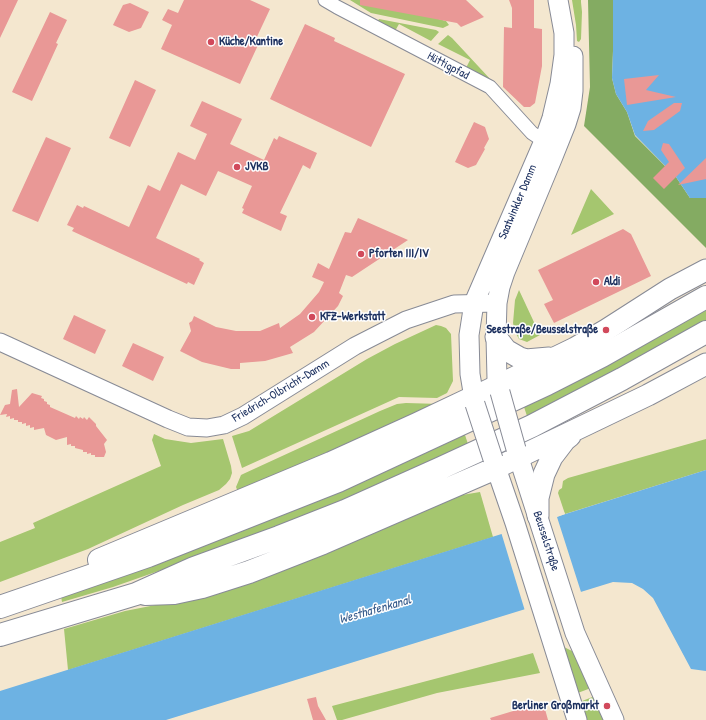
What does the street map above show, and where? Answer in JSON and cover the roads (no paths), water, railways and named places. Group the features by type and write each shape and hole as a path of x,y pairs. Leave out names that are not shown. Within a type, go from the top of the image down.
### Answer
{"highway":[{"path":"0,607 148,556 338,481 547,384 602,356 706,297"},
{"path":"0,635 136,594 194,568 345,511 449,465 585,399 706,332"},
{"path":"32,596 51,580 143,540 331,463 474,400"},
{"path":"136,594 174,593 202,587 249,572 381,518 495,464"}],"main road":[{"name":"Saatwinkler Damm","path":"499,389 496,337 497,303 505,272 551,144 552,118 560,84 564,55 564,33 558,0"},
{"name":"Saatwinkler Damm","path":"474,400 470,374 470,335 474,303 551,144 571,108 574,91 573,40 564,0"},
{"path":"474,400 499,389 606,330 670,289 706,270"},
{"path":"496,337 506,350 520,358 526,360 555,357"},
{"path":"495,464 517,453 582,427 648,395 706,364"},
{"name":"Beusselstraße","path":"499,389 517,453 575,633 614,720"},
{"name":"Beusselstraße","path":"474,400 515,523 541,610 577,720"},
{"path":"538,516 540,486 546,468 552,457 565,440 582,427"},
{"path":"551,640 575,633"}],"street":[{"name":"Hüttigpfad","path":"325,0 490,88 529,129 551,144"},
{"name":"Friedrich-Olbricht-Damm","path":"0,342 188,428 207,428 224,425 243,416 355,346 394,326 424,313 454,304 497,303"}],"water":[{"path":"613,0 706,0 706,198 690,198 676,177 635,135 627,112 616,94 612,78"},
{"name":"Westhafenkanal","path":"706,470 706,671 691,669 653,598 643,589 632,583 613,582 166,720 0,720 0,691"}],"place":[{"name":"Küche/Kantine","path":"211,42"},
{"name":"JVKB","path":"237,167"},
{"name":"Pforten III/IV","path":"361,254"},
{"name":"Aldi","path":"596,282"},
{"name":"KFZ-Werkstatt","path":"312,317"},
{"name":"Seestraße/Beusselstraße","path":"606,330"},
{"name":"Berliner Großmarkt","path":"607,706"}]}
